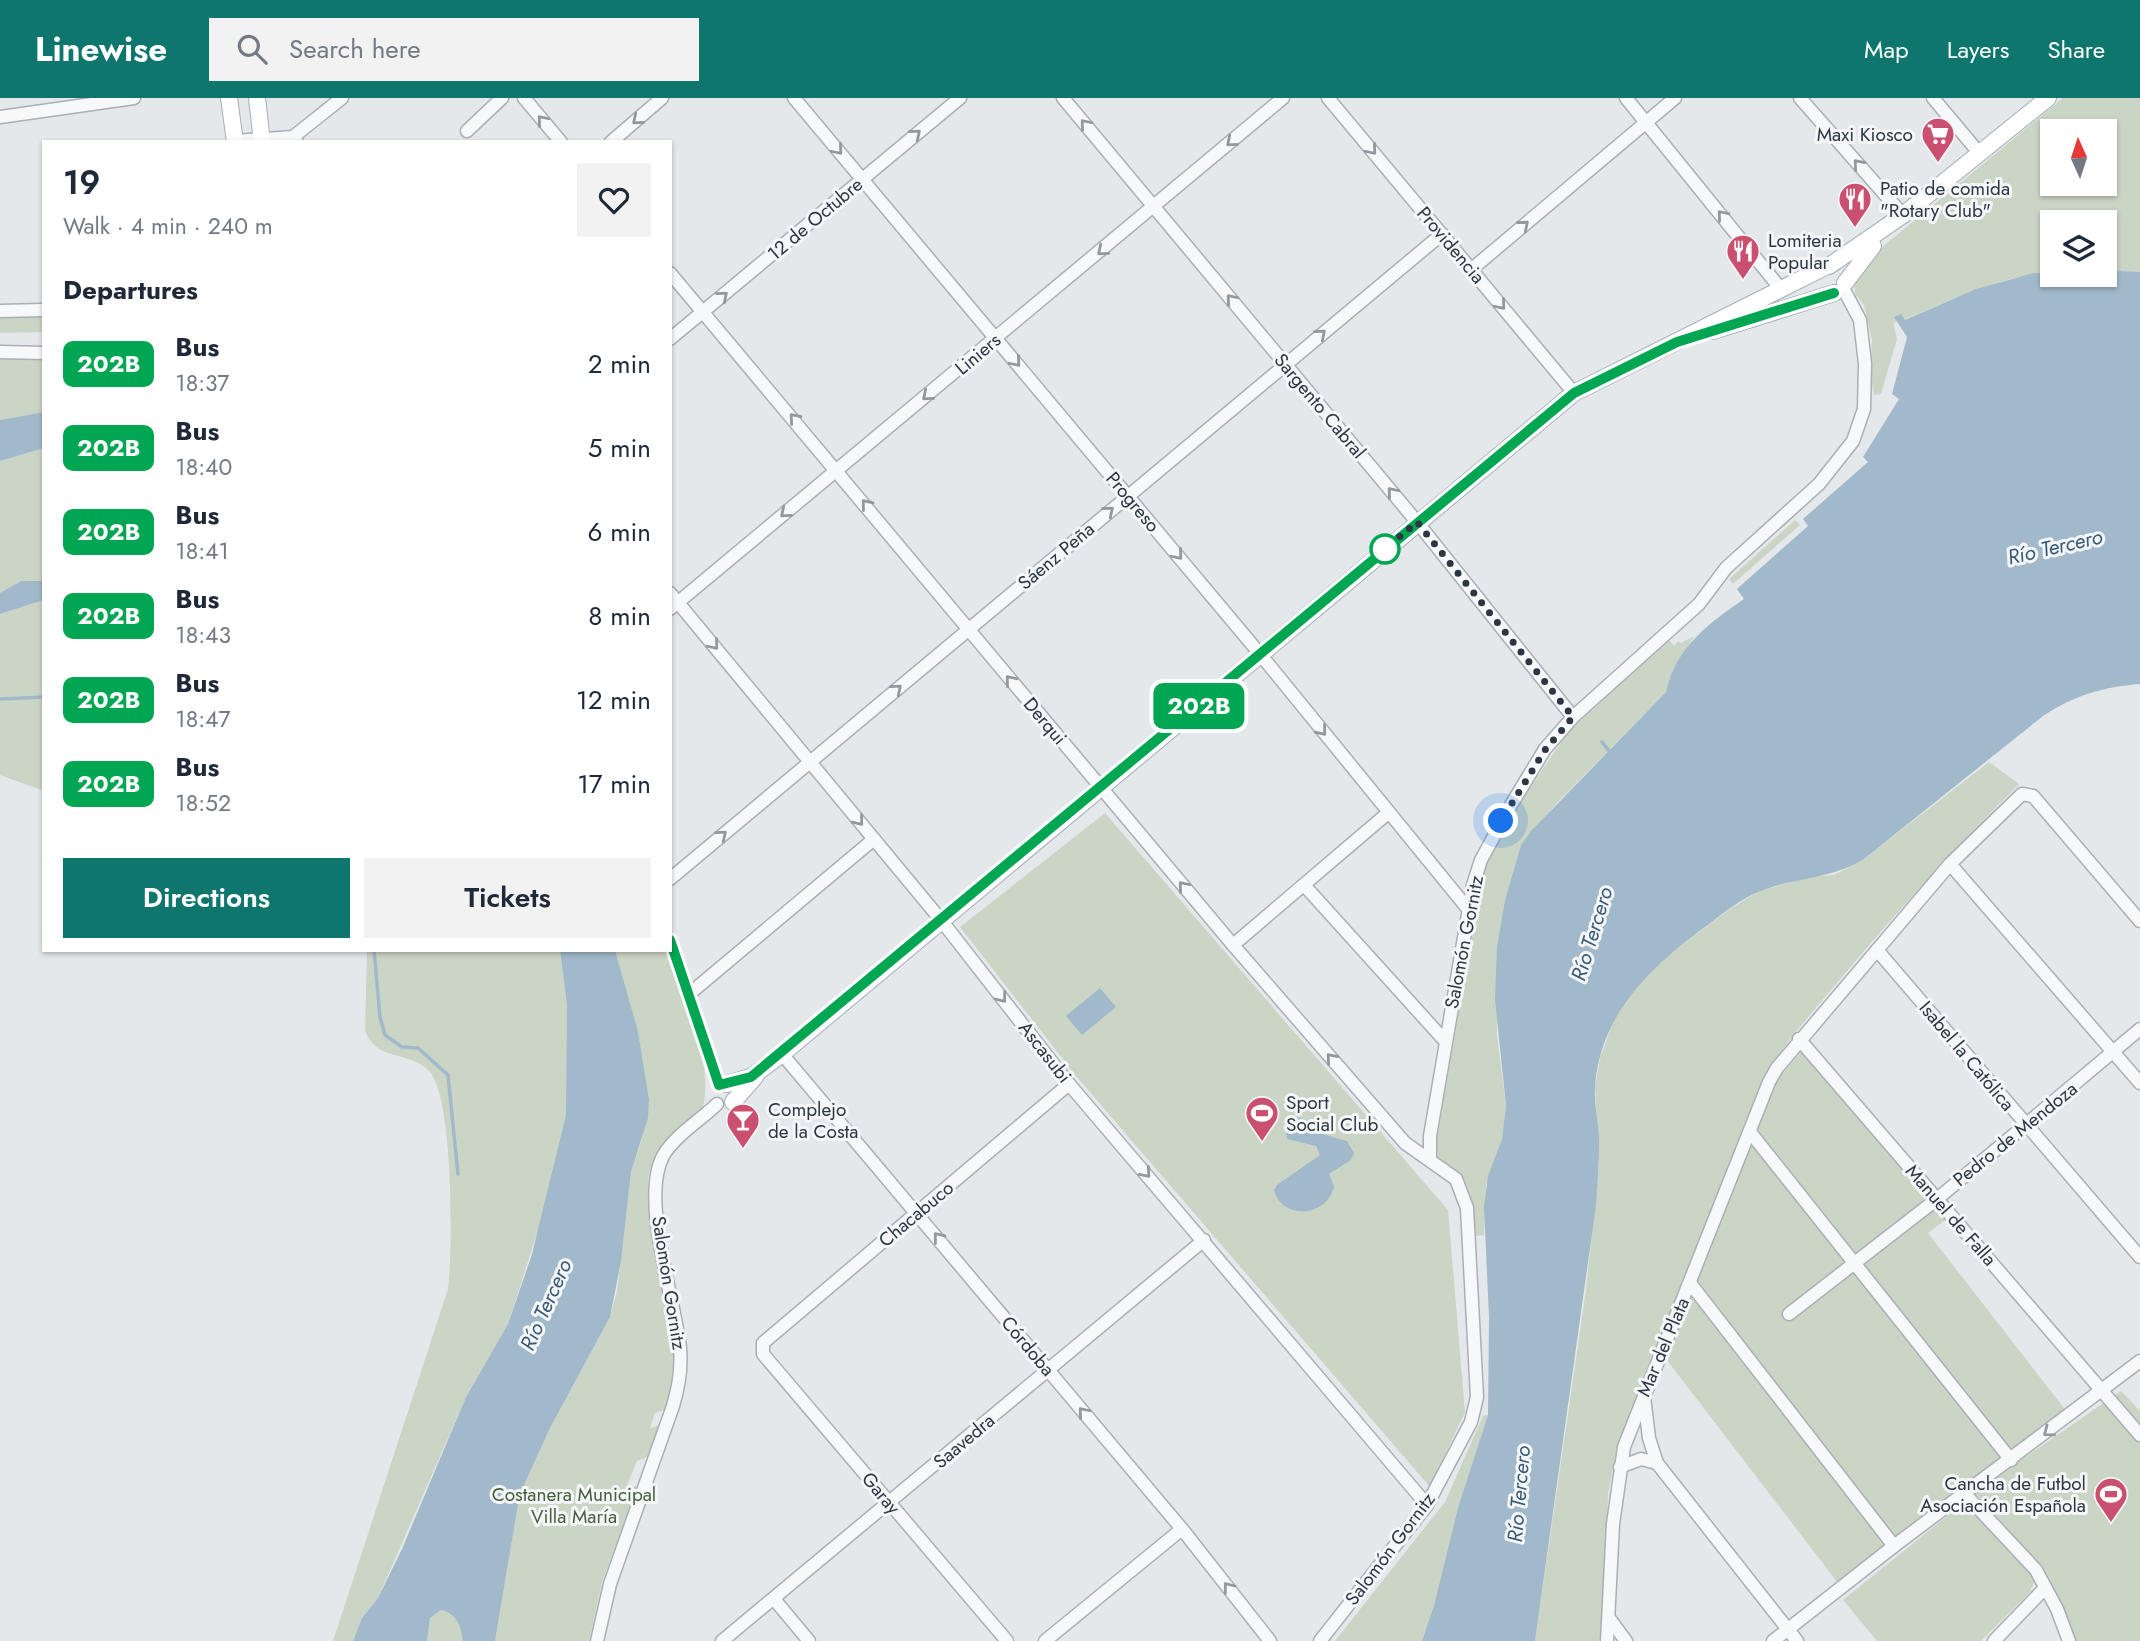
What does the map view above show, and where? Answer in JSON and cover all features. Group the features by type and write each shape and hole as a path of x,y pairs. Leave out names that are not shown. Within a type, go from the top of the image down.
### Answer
{"main road":[{"path":"229,98 235,140"},
{"path":"257,98 262,140"},
{"path":"725,1102 1574,393 1780,288 1827,267 1903,215 2048,98"},
{"path":"1677,342 1840,288 1862,257 1903,215"},
{"path":"1837,266 1844,272 1840,288 1825,291 1819,284 1819,275 1827,267 1837,266"},
{"path":"723,1084 760,1072"}],"street":[{"path":"0,117 134,98"},
{"path":"262,140 295,140 342,98"},
{"path":"467,131 502,98"},
{"path":"524,98 559,140"},
{"path":"613,140 662,98"},
{"name":"Progreso","path":"794,98 1128,495 1468,909"},
{"name":"12 de Octubre","path":"672,337 960,98"},
{"name":"Sargento Cabral","path":"1063,98 1417,522 1573,717"},
{"name":"Liniers","path":"673,601 838,470 1283,98"},
{"name":"Providencia","path":"1328,98 1574,393"},
{"path":"1626,98 1780,288"},
{"path":"1472,269 1675,98"},
{"path":"1800,98 1903,215"},
{"path":"1933,98 1980,154"},
{"name":"Sáenz Peña","path":"672,877 1442,234"},
{"name":"Derqui","path":"672,275 838,470 1233,945 1405,1143 1430,1158"},
{"name":"Salomón Gornitz","path":"1320,1641 1427,1505 1471,1422 1477,1397 1467,1208 1463,1190 1456,1179 1430,1158 1430,1136 1468,909 1481,860 1545,750 1573,717 1671,632 1699,604 1726,568 1819,484 1849,448 1864,409 1865,364 1860,320 1840,288"},
{"path":"0,311 42,310"},
{"path":"0,352 42,353"},
{"name":"Ascasubi","path":"673,601 941,920 1069,1084 1427,1505"},
{"name":"Mar del Plata","path":"1607,1641 1613,1524 1624,1447 1643,1394 1777,1068 1950,864 2022,794 2033,796 2140,921"},
{"path":"1233,945 1388,813"},
{"path":"688,995 874,839"},
{"path":"1950,864 2140,1083"},
{"path":"1304,885 1446,1041"},
{"path":"672,947 723,1084 735,1091 725,1102 713,1095 723,1084"},
{"name":"Isabel la Católica","path":"1877,950 2140,1257"},
{"name":"Pedro de Mendoza","path":"1789,1314 1937,1199 2140,1029"},
{"name":"Manuel de Falla","path":"1799,1039 2140,1435"},
{"name":"Córdoba","path":"782,1054 918,1212 1182,1529 1270,1641"},
{"name":"Chacabuco","path":"762,1343 1069,1084"},
{"name":"Salomón Gornitz","path":"597,1641 603,1606 670,1418 681,1375 678,1336 657,1216 657,1171 665,1152 725,1102"},
{"path":"1750,1132 2011,1460"},
{"name":"Saavedra","path":"722,1641 1204,1240"},
{"path":"1690,1283 1894,1546"},
{"name":"Garay","path":"762,1343 763,1354 1007,1641"},
{"path":"1773,1641 1894,1546 2103,1392 2140,1361"},
{"path":"1643,1394 1649,1438 1657,1463 1797,1641"},
{"path":"1620,1467 1641,1459 1657,1463"},
{"path":"1965,1494 2030,1563 2057,1609 2069,1641"},
{"path":"1045,1641 1182,1529"},
{"path":"1994,1641 2045,1588"},
{"path":"774,1599 809,1641"},
{"path":"1609,1618 1626,1641"}],"green space":[{"path":"2063,98 2140,98 2140,272 2117,271 2117,210 2040,210 2040,273 1995,283 1904,320 1903,317 1896,321 1897,323 1893,322 1897,339 1881,394 1874,395 1870,373 1872,340 1864,305 1855,294 1854,282 1864,262"},
{"path":"42,317 42,332 0,333 0,318"},
{"path":"42,358 42,412 0,420 0,359"},
{"path":"42,449 42,581 21,581 0,593 0,461"},
{"path":"1795,520 1800,525 1733,584 1729,579"},
{"path":"42,601 42,790 0,775 0,614"},
{"path":"1694,636 1669,680 1666,692 1556,804 1521,845 1505,900 1497,946 1497,1036 1506,1105 1502,1139 1486,1185 1484,1235 1476,1236 1473,1210 1467,1192 1456,1176 1437,1159 1436,1144 1484,868 1500,832 1568,732 1669,640 1674,646 1678,641 1681,643"},
{"path":"1989,762 2019,784 1885,927 1803,1023 1767,1073 1617,1447 1608,1494 1602,1641 1535,1641 1586,1290 1599,1163 1595,1088 1600,1058 1613,1022 1632,991 1655,965 1727,911 1757,892 1807,877 1834,875 1864,859"},
{"name":"Sport Social Club","path":"1105,813 1448,1210 1465,1412 1430,1487 1076,1076 960,927"},
{"path":"367,952 560,952 567,1006 566,1116 546,1205 508,1324 466,1397 378,1598 362,1618 353,1641 333,1641 448,1289 450,1270 450,1176 443,1111 437,1087 429,1071 412,1060 377,1047 365,1030"},
{"name":"Costanera Municipal Villa María","path":"616,952 667,952 694,1026 704,1067 705,1094 704,1104 695,1120 655,1159 648,1184 653,1241 673,1353 672,1381 666,1409 655,1413 650,1428 660,1425 649,1456 637,1461 626,1488 638,1486 602,1582 589,1641 495,1641 518,1505 525,1483 549,1430 610,1317 617,1291 631,1172 642,1139 649,1099 638,1031"},
{"path":"1802,1051 1948,1218 1928,1233 2067,1412 1838,1583 1666,1359 1776,1080"},
{"path":"2121,1391 2140,1411 2140,1641 2075,1641 2043,1570 1976,1494 1979,1489"},
{"path":"1488,1415 1459,1504 1434,1605 1422,1641 1335,1641 1445,1502 1483,1416"},
{"path":"1962,1504 1968,1506 2029,1572 2034,1582 2030,1592 1981,1641 1877,1641 1843,1600"},
{"path":"441,1610 451,1614 457,1621 463,1641 427,1641 430,1618"}],"water":[{"name":"Río Tercero","path":"2117,271 2140,272 2140,684 2090,693 2043,716 1864,859 1838,871 1771,887 1744,899 1665,959 1631,996 1606,1038 1595,1088 1599,1145 1596,1205 1535,1641 1422,1641 1434,1605 1459,1504 1488,1415 1489,1318 1484,1206 1488,1176 1502,1139 1506,1105 1495,1000 1497,946 1505,900 1521,845 1532,830 1666,692 1677,662 1695,638 1744,599 1737,589 1808,526 1803,519 1868,462 1863,457 1899,399 1892,394 1907,337 1894,317 1901,314 1905,320 1976,289 2040,273 2040,287 2117,287"},
{"path":"42,412 42,449 0,461 0,420"},
{"path":"21,581 42,581 42,601 0,614 0,593"},
{"name":"Río Tercero","path":"560,952 616,952 638,1031 649,1099 648,1118 631,1172 621,1261 610,1317 549,1430 525,1483 518,1505 495,1641 463,1641 457,1621 451,1614 441,1610 430,1618 427,1641 353,1641 362,1618 378,1598 402,1549 466,1397 508,1324 532,1254 566,1115 567,1006"},
{"path":"1100,988 1116,1007 1082,1035 1066,1016"},
{"path":"1296,1117 1311,1121 1315,1132 1347,1141 1354,1153 1351,1160 1329,1174 1334,1186 1330,1196 1323,1204 1305,1211 1286,1207 1274,1190 1277,1185 1320,1155 1316,1146 1287,1139 1286,1128"}],"waterway":[{"path":"0,699 42,697"},
{"path":"1602,742 1609,751"},
{"path":"374,952 380,1017 385,1035 402,1047 418,1048 448,1075 458,1174"}],"bus line":[{"name":"202B","path":"672,946 719,1085 734,1083 760,1072 1574,393 1677,342 1834,293"}],"place":[{"name":"Maxi Kiosco","path":"1938,164"},
{"name":"Patio de comida \"Rotary Club\"","path":"1855,229"},
{"name":"Lomiteria Popular","path":"1743,281"},
{"name":"Sport Social Club","path":"1262,1143"},
{"name":"Complejo de la Costa","path":"743,1150"},
{"name":"Cancha de Futbol Asociación Española","path":"2111,1524"}],"route":[{"path":"1385,549 1378,555 1417,522 1573,717 1545,750 1501,821"}]}
